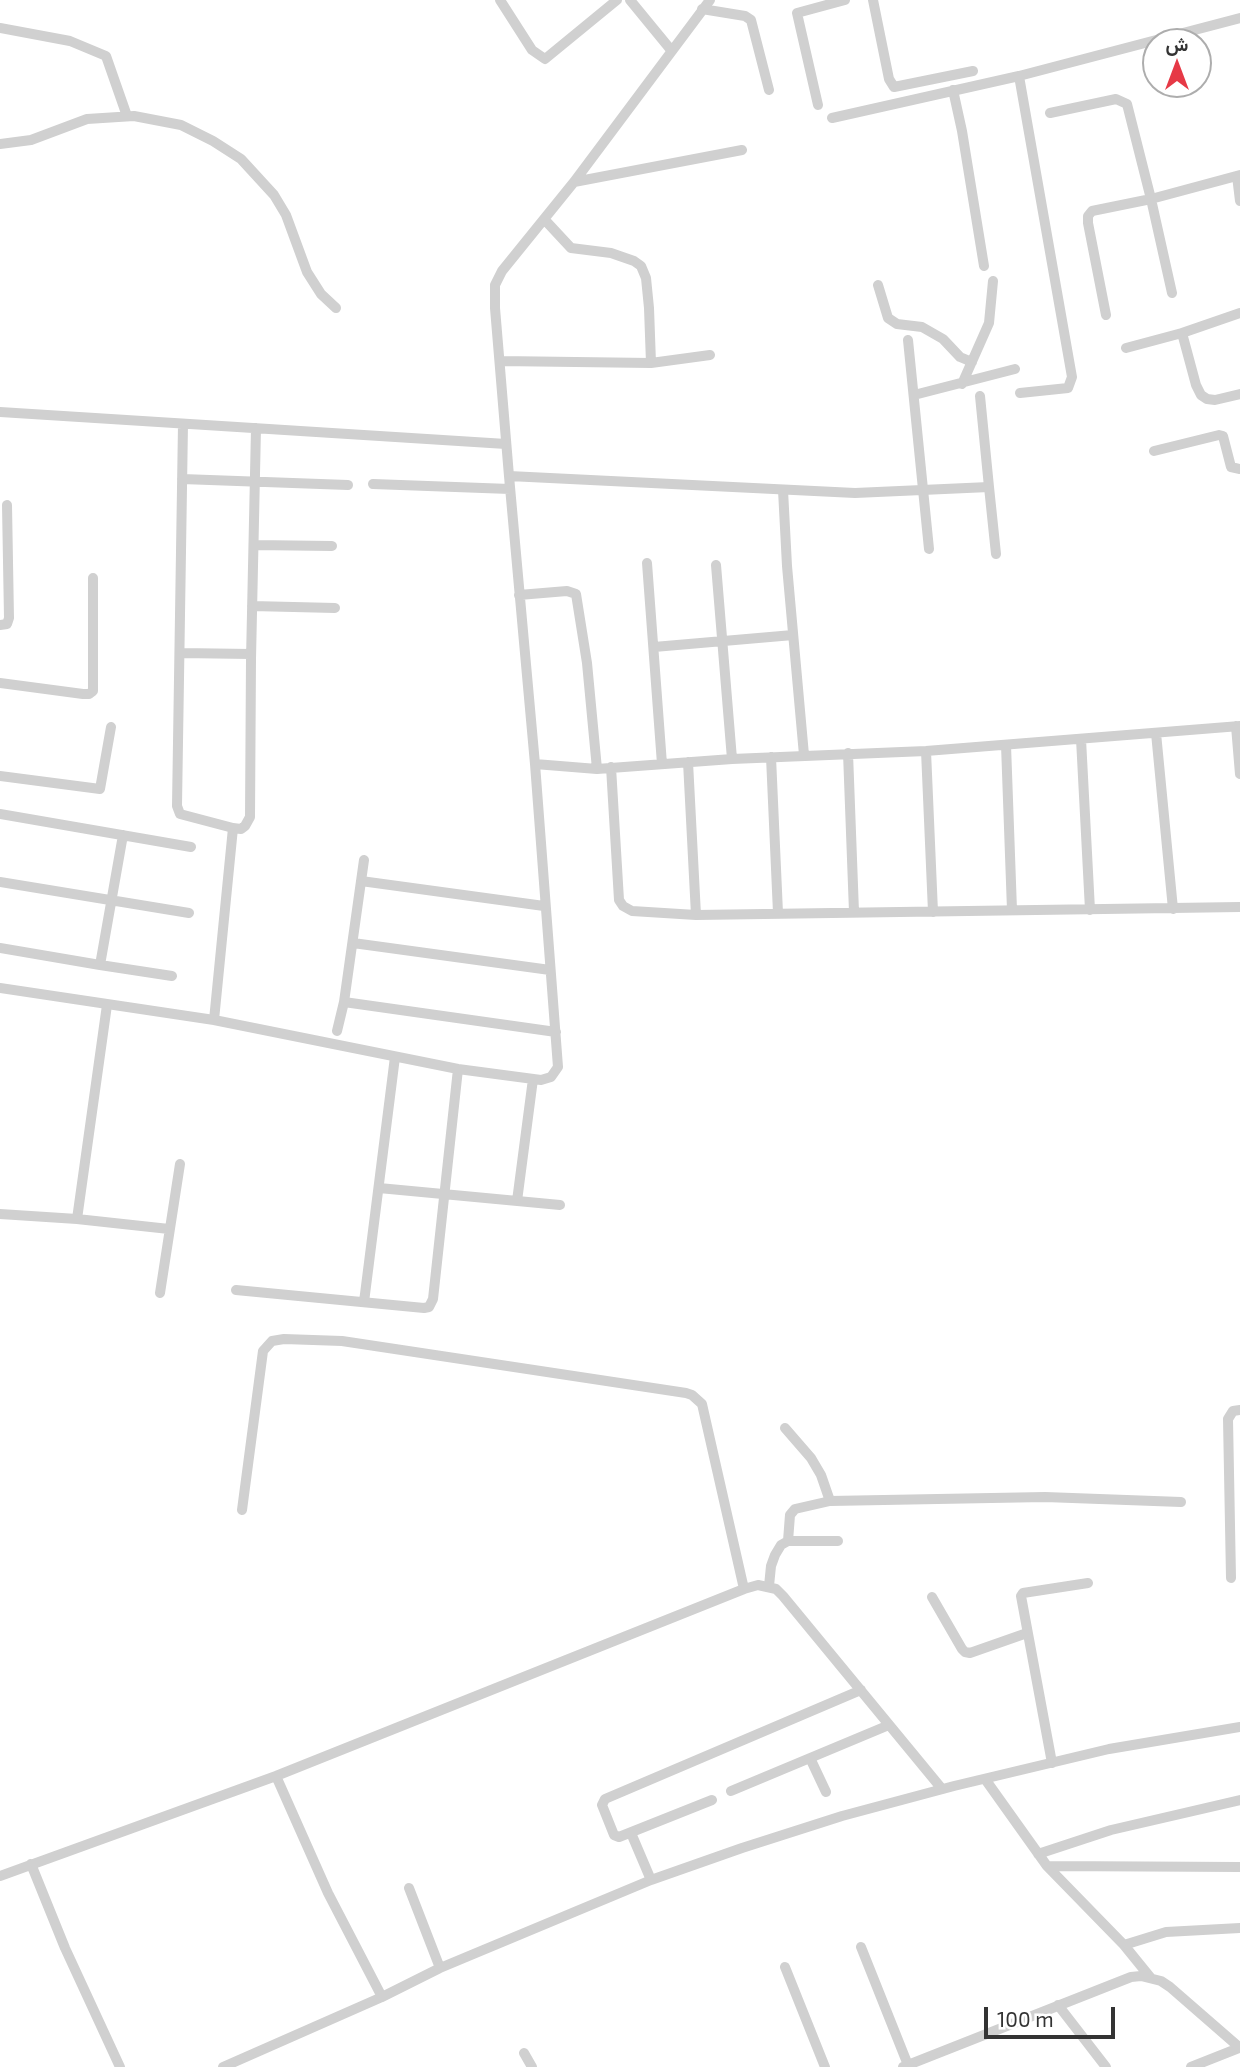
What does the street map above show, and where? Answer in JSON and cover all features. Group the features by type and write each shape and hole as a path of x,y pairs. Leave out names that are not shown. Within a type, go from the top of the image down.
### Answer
{"street":[{"path":"500,0 532,50 545,59 617,0"},
{"path":"630,0 671,50"},
{"path":"818,105 797,13 845,0"},
{"path":"873,0 889,79 894,87 973,71"},
{"path":"0,988 214,1020 457,1069 533,1079 551,1077 557,1071 528,672 506,444 495,285 502,271 574,182 706,4 751,20 769,90"},
{"path":"832,118 1019,76 1240,18"},
{"path":"0,28 70,41 106,56 127,116"},
{"path":"1019,76 1072,377 1068,388 1020,393"},
{"path":"953,90 984,266"},
{"path":"1050,113 1116,99 1127,104 1171,293"},
{"path":"0,144 31,140 88,119 127,116 181,125 213,141 254,170 286,215 307,272 321,294 336,308"},
{"path":"574,182 742,150"},
{"path":"1106,316 1088,216 1092,212 1238,175 1240,201"},
{"path":"544,219 571,248 611,253 641,266 646,278 651,363"},
{"path":"962,384 989,323 993,281"},
{"path":"878,285 888,318 897,324 922,327 943,339 960,357 972,362"},
{"path":"1126,348 1240,313"},
{"path":"1182,333 1201,395 1215,400 1240,394"},
{"path":"908,340 929,548"},
{"path":"500,361 651,363 710,355"},
{"path":"914,395 1015,369"},
{"path":"980,396 996,554"},
{"path":"0,412 506,444"},
{"path":"183,424 177,806 180,814 241,829 250,817 256,428"},
{"path":"1154,451 1219,435 1223,436 1231,467 1240,469"},
{"path":"509,476 855,493 989,487"},
{"path":"182,479 348,485"},
{"path":"373,484 510,489"},
{"path":"783,490 804,755"},
{"path":"0,625 7,624 9,618 7,505"},
{"path":"254,545 332,546"},
{"path":"647,563 662,764"},
{"path":"716,565 732,759"},
{"path":"0,683 83,694 93,691 93,578"},
{"path":"519,595 573,591 579,600 597,769"},
{"path":"252,606 335,608"},
{"path":"654,646 793,635"},
{"path":"180,653 251,654"},
{"path":"535,764 597,769 804,755 926,751 1238,726 1240,774"},
{"path":"0,776 100,789 111,727"},
{"path":"1156,733 1173,909"},
{"path":"1081,739 1090,910"},
{"path":"1006,745 1012,910"},
{"path":"926,751 933,912"},
{"path":"848,753 854,912"},
{"path":"771,757 778,914"},
{"path":"688,762 696,915"},
{"path":"611,767 619,900 632,911 696,915 1240,907"},
{"path":"0,814 191,847"},
{"path":"214,1020 233,828"},
{"path":"100,965 122,835"},
{"path":"337,1031 344,1002 364,860"},
{"path":"361,881 544,906"},
{"path":"0,882 189,913"},
{"path":"353,943 550,970"},
{"path":"0,948 172,976"},
{"path":"344,1002 556,1032"},
{"path":"77,1219 107,1005"},
{"path":"364,1301 395,1057"},
{"path":"236,1290 424,1308 432,1304 457,1069"},
{"path":"517,1201 533,1079"},
{"path":"160,1293 180,1164"},
{"path":"379,1188 560,1205"},
{"path":"0,1214 169,1229"},
{"path":"242,1510 263,1351 272,1341 342,1341 686,1393 702,1404 744,1588"},
{"path":"1231,1578 1228,1419 1233,1410 1240,1410"},
{"path":"785,1428 811,1458 821,1475 830,1501"},
{"path":"788,1541 790,1515 795,1508 830,1501 1045,1497 1181,1502"},
{"path":"769,1586 771,1566 781,1545 788,1541 838,1541"},
{"path":"1052,1763 1021,1600 1023,1593 1088,1583"},
{"path":"0,1876 276,1776 744,1588 758,1585 776,1589 783,1596 942,1789"},
{"path":"932,1597 965,1652 970,1653 1027,1633"},
{"path":"712,1801 619,1837 614,1835 603,1805 605,1799 861,1690"},
{"path":"731,1791 889,1725"},
{"path":"223,2067 382,1997 440,1968 651,1880 842,1816 942,1789 1120,1747 1240,1727"},
{"path":"810,1758 826,1793"},
{"path":"276,1776 328,1893 382,1997"},
{"path":"985,1779 1047,1866 1124,1945 1150,1977 1170,1987 1240,2048 1191,2067"},
{"path":"1038,1854 1111,1830 1240,1800"},
{"path":"631,1833 651,1880"},
{"path":"31,1864 65,1948 120,2067"},
{"path":"1047,1866 1240,1867"},
{"path":"409,1888 440,1968"},
{"path":"1124,1945 1166,1932 1240,1928"},
{"path":"861,1947 906,2066 928,2062 1058,2005 1131,1977 1150,1977"},
{"path":"786,1967 825,2067"},
{"path":"1058,2005 1106,2067"},
{"path":"1227,2036 1240,2036"},
{"path":"524,2053 531,2067"}]}
